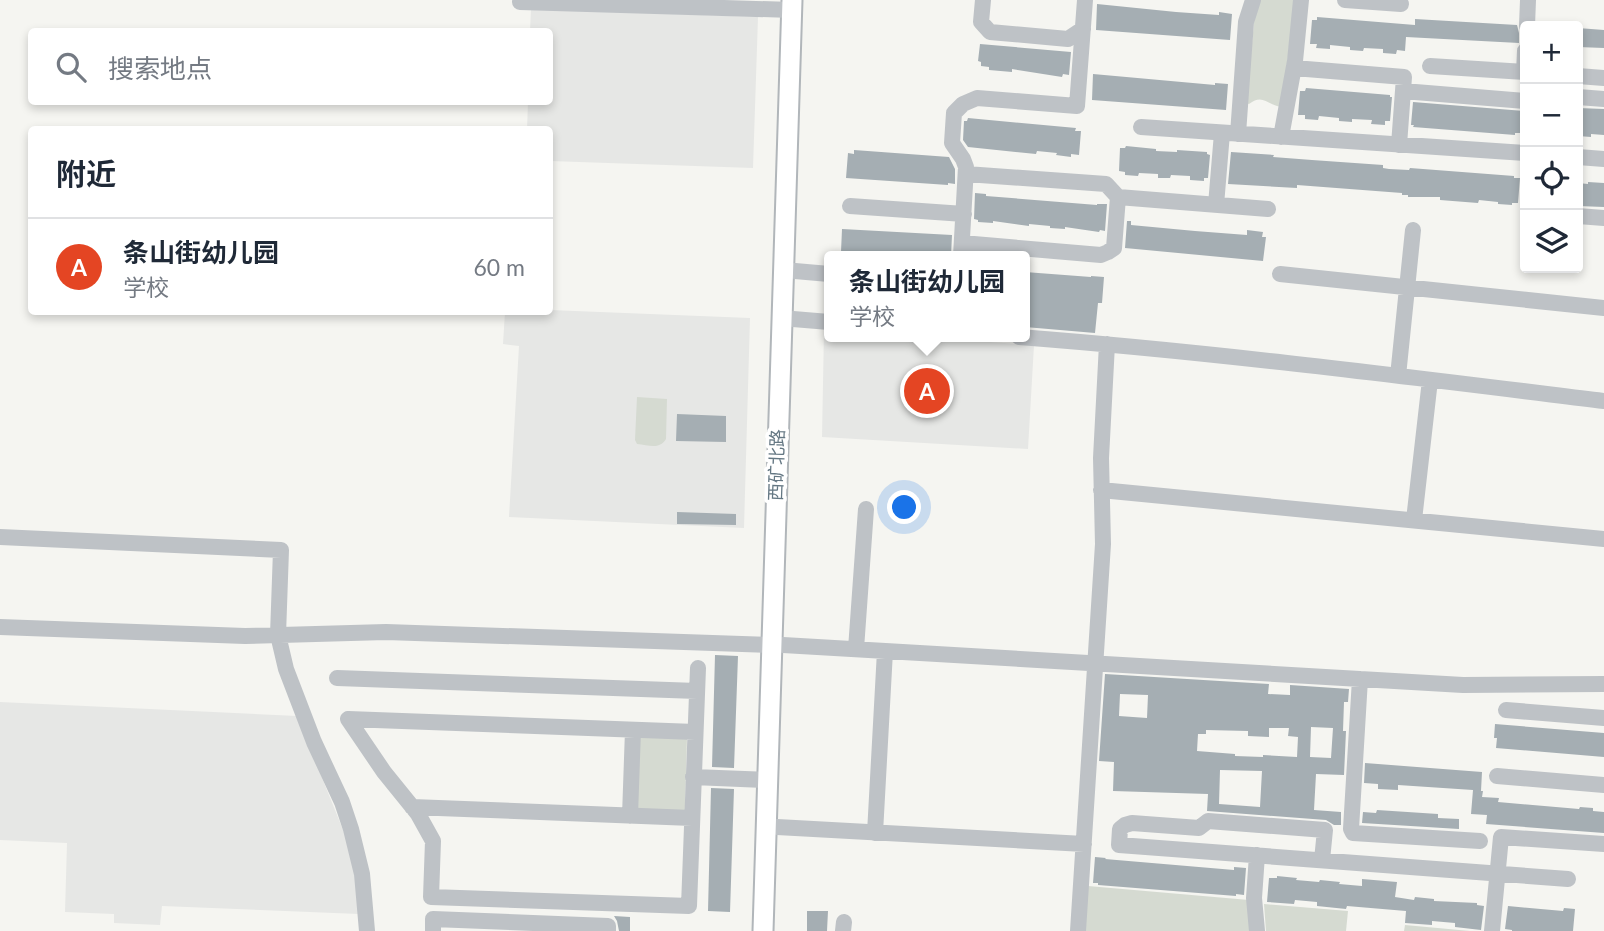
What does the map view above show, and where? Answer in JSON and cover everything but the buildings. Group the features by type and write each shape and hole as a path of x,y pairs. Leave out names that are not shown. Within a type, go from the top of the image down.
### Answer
{"main road":[{"name":"西矿北路","path":"763,931 767,780 777,645 795,271 796,3"},
{"name":"西矿北路","path":"774,931 777,645 796,3"}],"street":[{"path":"984,0 981,22 990,32 1068,39 1083,29"},
{"path":"989,251 961,250 966,167 952,143 954,113 963,104 977,98 1077,106 1085,0"},
{"path":"1216,205 1230,133 1246,22 1253,0"},
{"path":"1281,136 1294,68 1301,0"},
{"path":"1346,0 1401,4"},
{"path":"1527,21 1528,0"},
{"path":"520,2 796,3"},
{"path":"1430,66 1520,72"},
{"path":"1294,68 1404,76 1399,145"},
{"path":"1583,76 1604,78"},
{"path":"1403,91 1520,101"},
{"path":"1583,97 1604,99"},
{"path":"1141,127 1520,153"},
{"path":"1583,157 1604,159"},
{"path":"966,174 1106,184 1118,197 1268,209"},
{"path":"1030,252 1108,253 1114,248 1118,197"},
{"path":"850,206 964,214"},
{"path":"1583,216 1604,218"},
{"path":"1398,376 1413,230"},
{"path":"795,271 824,274"},
{"path":"1280,274 1604,308"},
{"path":"793,319 824,322"},
{"path":"1030,338 1107,344 1604,401"},
{"path":"1079,931 1103,544 1101,458 1107,344"},
{"path":"1414,520 1430,380"},
{"path":"1101,490 1604,540"},
{"path":"856,649 866,509"},
{"path":"0,537 281,550 278,635 286,669 351,829 362,874 367,931"},
{"path":"0,627 245,636 386,632 777,645 1463,685 1604,684"},
{"path":"875,832 885,651"},
{"path":"695,732 348,719 384,772 418,814 433,841 431,897 689,906 698,668"},
{"path":"337,678 697,691"},
{"path":"1360,679 1350,829 1353,833 1480,841"},
{"path":"1506,710 1604,718"},
{"path":"630,816 633,730"},
{"path":"1497,776 1604,785"},
{"path":"693,777 767,780"},
{"path":"412,807 692,818"},
{"path":"1322,860 1325,830 1208,821 1199,828 1128,824 1120,829 1119,845 1568,879"},
{"path":"777,827 1084,844"},
{"path":"1197,851 1199,828"},
{"path":"1492,931 1501,837 1604,844"},
{"path":"1256,855 1254,898 1257,931"},
{"path":"433,931 433,919 608,926 608,931"}],"shaded area":[{"path":"1260,0 1294,0 1281,107 1262,100 1246,103 1255,13"},
{"path":"531,9 758,17 753,168 553,161 553,126 527,126 528,105 553,105 553,28 530,28"},
{"path":"553,310 750,318 744,528 509,517 519,346 503,344 505,315 553,315"},
{"path":"824,330 824,342 991,342 1034,345 1028,449 822,437"},
{"path":"637,397 667,399 666,439 660,445 637,444 635,440"},
{"path":"0,702 297,716 352,852 359,914 162,906 160,925 114,923 114,914 65,912 67,843 0,840"},
{"path":"638,736 687,738 685,811 636,810"},
{"path":"1088,886 1249,900 1252,931 1085,931"},
{"path":"1264,904 1348,911 1346,931 1266,931"},
{"path":"1405,925 1470,931 1404,931"}],"place":[{"name":"条山街幼儿园","path":"927,391"}]}
